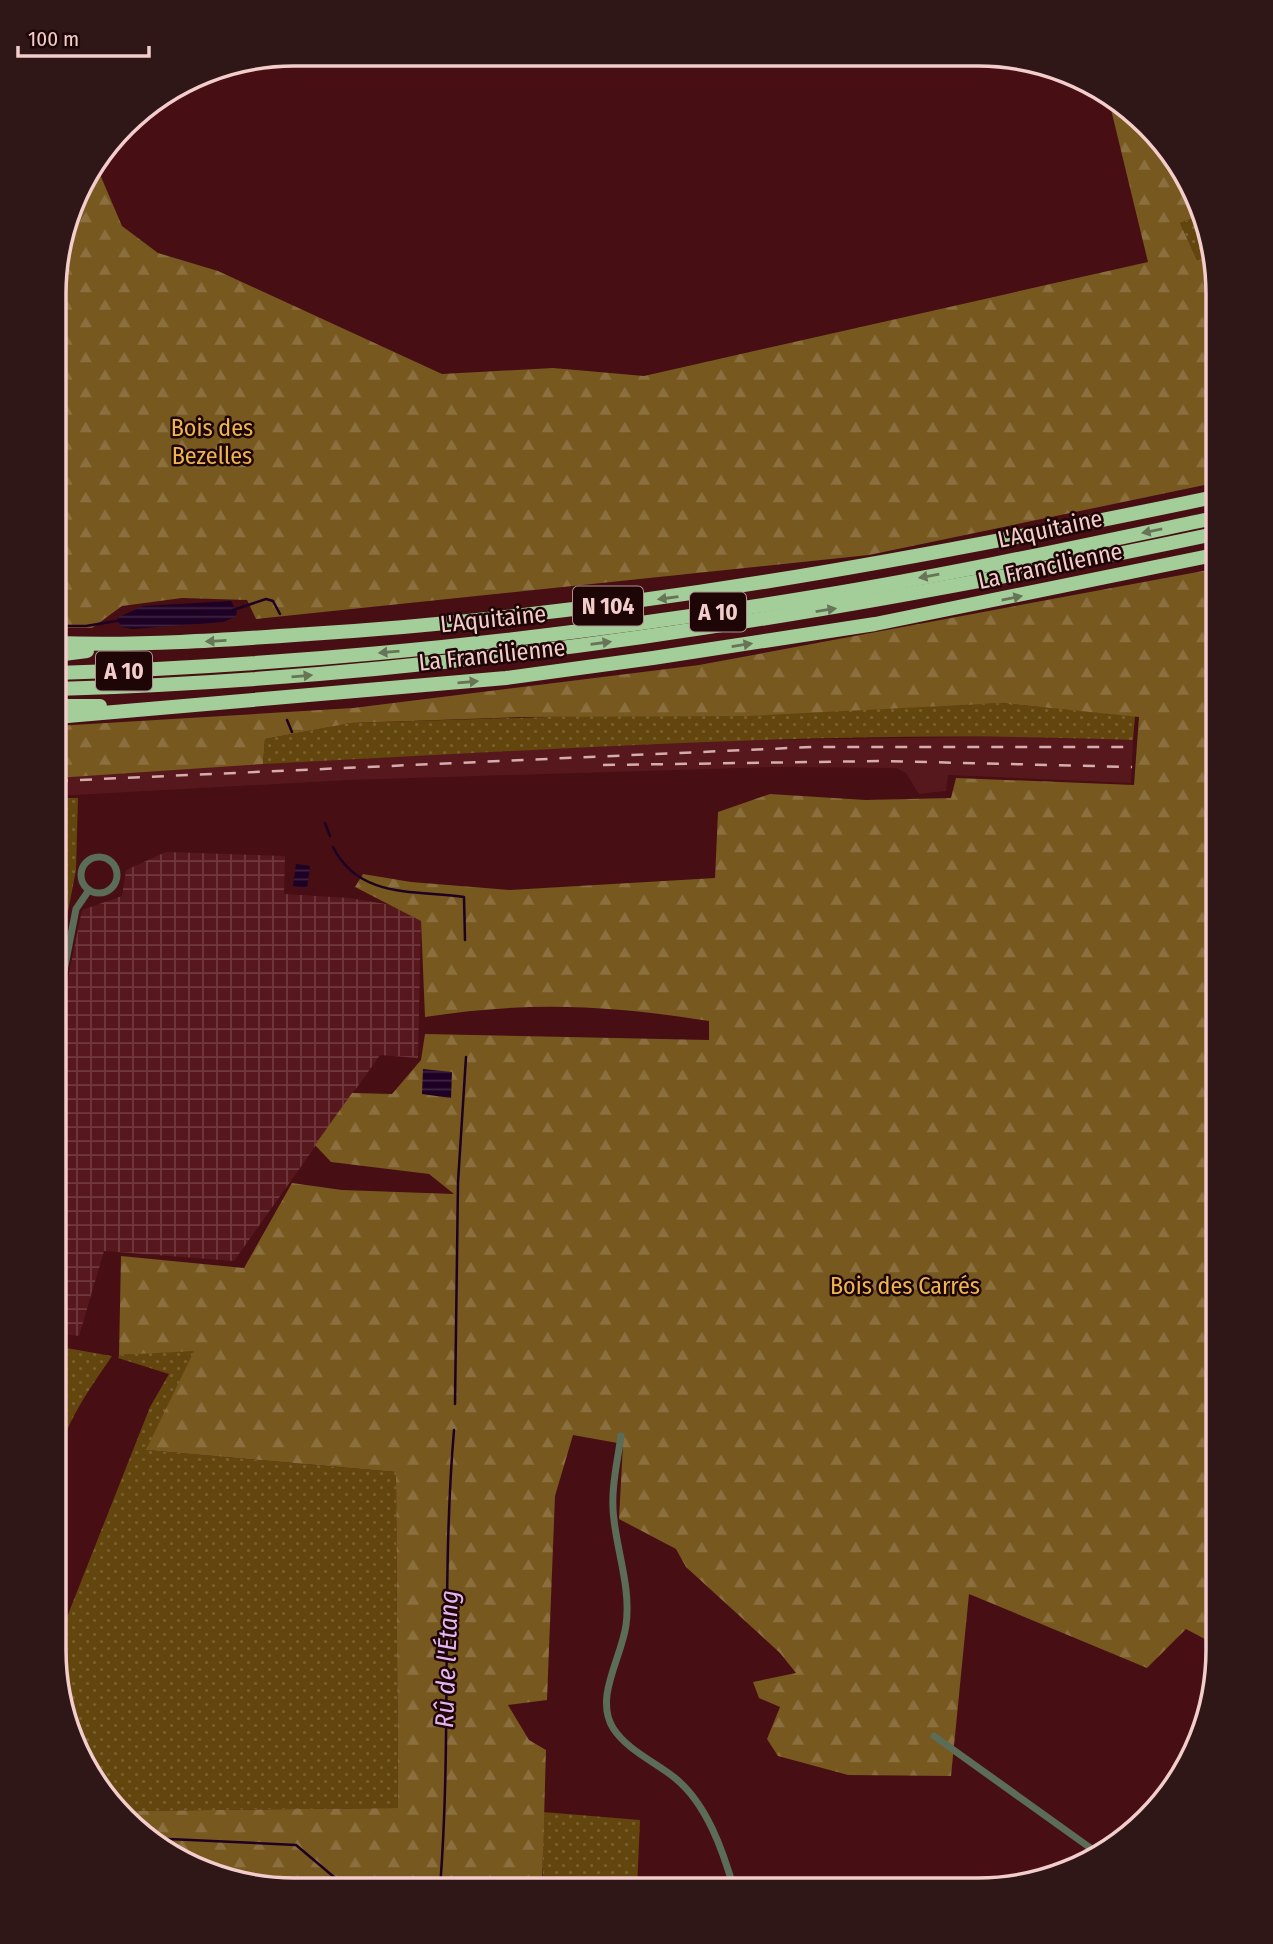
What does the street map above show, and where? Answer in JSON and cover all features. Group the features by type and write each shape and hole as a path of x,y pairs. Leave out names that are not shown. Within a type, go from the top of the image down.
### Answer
{"highway":[{"name":"La Francilienne","path":"66,643 133,646 395,630 663,599 942,553 1206,499"},
{"name":"L'Aquitaine","path":"66,672 349,656 575,633 821,596 1027,558 1206,520"},
{"name":"L'Aquitaine","path":"66,689 206,683 368,670 741,624 931,592 1206,536"},
{"name":"La Francilienne","path":"66,716 467,682 653,658 902,619 1206,557"},
{"path":"66,654 133,646"},
{"path":"66,706 166,707"}],"street":[{"path":"101,858 111,862 117,878 112,889 101,893 89,890 82,875 86,864 101,858"},
{"path":"66,960 76,909 89,890"},
{"path":"621,1436 612,1497 626,1586 627,1622 608,1690 607,1713 619,1736 675,1778 690,1795 715,1835 730,1878"},
{"path":"934,1736 1090,1848"}],"shaded area":[{"path":"1191,213 1204,258 1197,260 1180,223 1191,219"},
{"path":"231,601 237,612 235,617 223,622 133,629 121,627 117,618 143,606"},
{"path":"1001,703 1135,716 1133,740 916,737 698,742 263,764 265,739 350,723"},
{"path":"1041,736 1133,740 1131,783 948,775 946,791 919,794 906,773 896,768 774,767 349,780 66,795 66,773 699,741"},
{"path":"66,798 78,798 76,870 66,922"},
{"path":"166,852 285,856 284,894 349,898 392,905 421,921 418,1058 380,1055 234,1261 104,1251 79,1336 66,1334 66,988 82,910 122,896 126,870"},
{"path":"296,864 310,866 307,888 293,886"},
{"path":"423,1069 452,1072 451,1098 422,1094"},
{"path":"66,1348 112,1356 85,1397 66,1434"},
{"path":"195,1350 147,1450 396,1472 398,1808 133,1811 97,1764 74,1709 67,1664 66,1620 150,1407 169,1374 118,1358 119,1355"},
{"path":"543,1812 640,1820 637,1878 543,1878"}],"green space":[{"name":"Bois des Bezelles","path":"1111,110 1140,133 1176,181 1191,213 1191,219 1180,223 1197,260 1204,258 1206,485 869,555 256,619 247,600 182,598 122,606 92,628 66,628 68,265 84,207 100,175 122,226 158,253 218,271 442,374 553,368 644,376 1148,262"},
{"name":"Bois des Carrés","path":"1206,570 1206,1640 1186,1629 1147,1668 969,1594 951,1776 848,1775 778,1756 767,1739 780,1707 759,1698 753,1682 796,1673 780,1653 686,1567 676,1549 619,1519 623,1444 573,1435 555,1496 547,1700 508,1705 529,1740 546,1750 542,1878 295,1878 235,1870 207,1860 180,1847 133,1811 398,1808 396,1472 146,1450 194,1351 119,1355 121,1256 244,1268 292,1183 342,1190 454,1194 429,1174 331,1162 315,1145 352,1093 392,1094 421,1060 425,1034 709,1040 709,1021 602,1008 533,1007 425,1017 421,921 355,887 363,874 411,882 510,890 715,878 718,812 770,794 866,800 951,798 956,778 1134,785 1139,717 1001,703 747,716 522,717 351,723 265,739 263,764 66,777 66,725 353,708 699,665"}],"waterway":[{"path":"233,610 266,599 273,601 280,614"},
{"path":"66,626 86,626 122,620"},
{"path":"287,720 292,732"},
{"name":"Rû de l'Étang","path":"325,823 330,836"},
{"name":"Rû de l'Étang","path":"333,847 344,864 373,884 408,892 464,897 465,940"},
{"name":"Rû de l'Étang","path":"455,1404 458,1182 466,1057"},
{"name":"Rû de l'Étang","path":"441,1878 444,1831 448,1544 454,1430"},
{"path":"169,1839 296,1845 335,1878"}],"railway":[{"path":"66,781 812,747 1132,747"},
{"path":"603,765 883,761 1132,767"}]}
